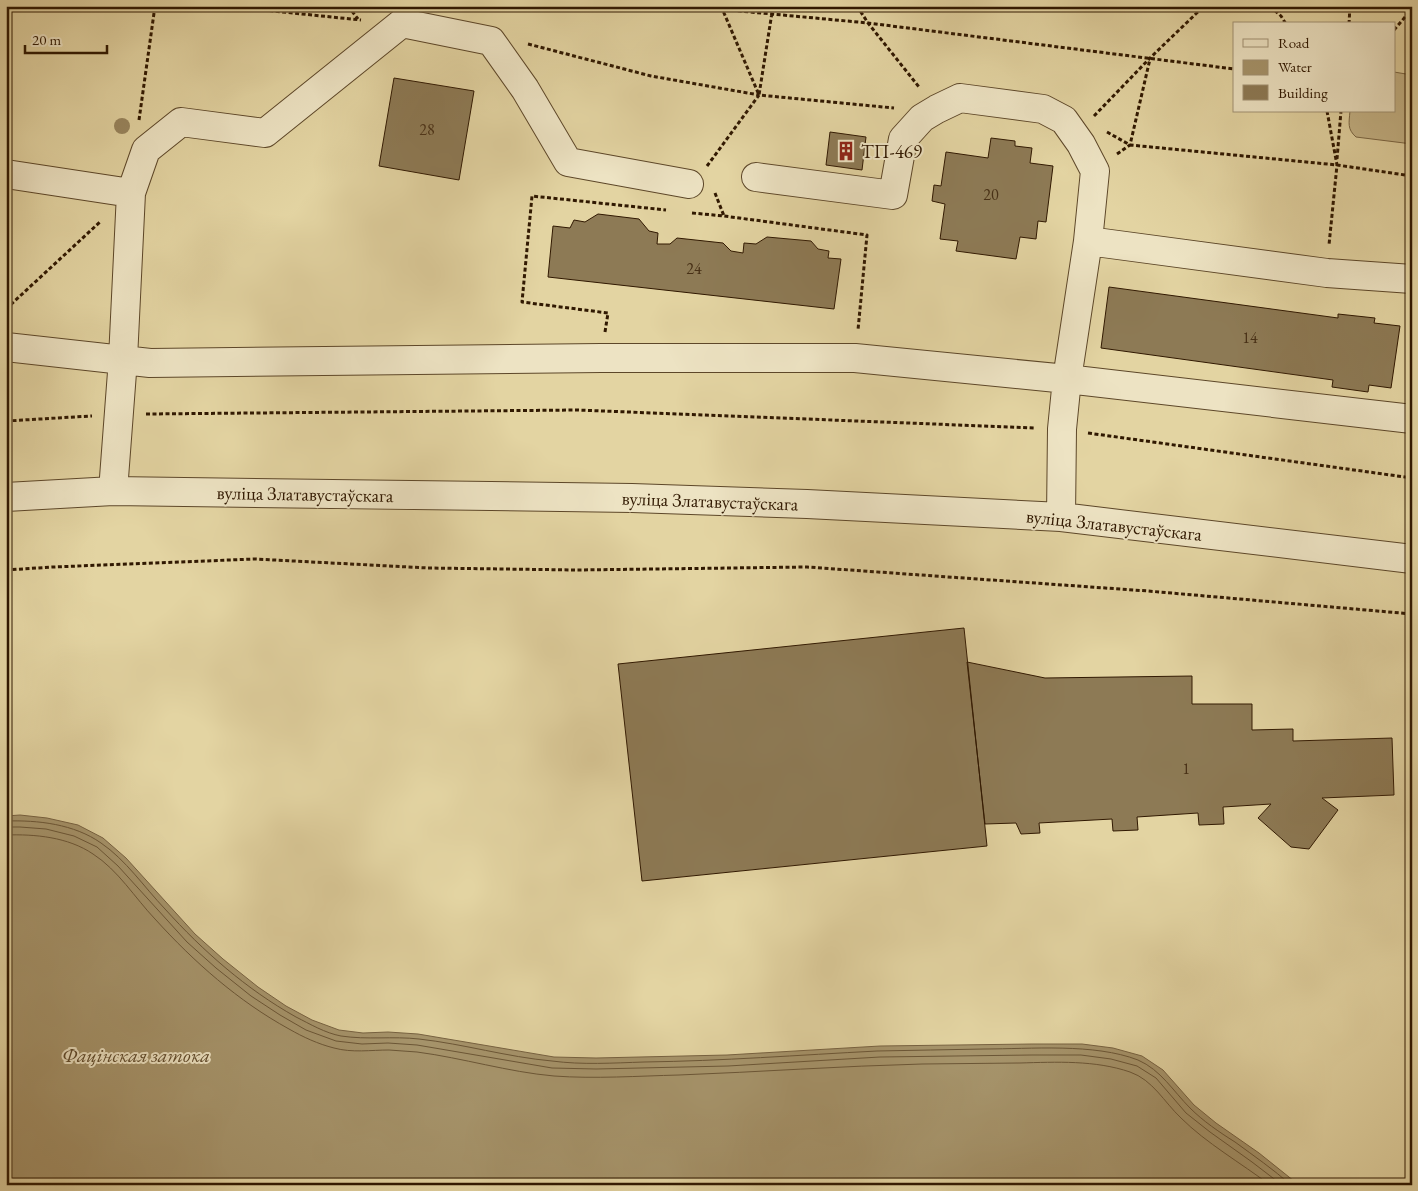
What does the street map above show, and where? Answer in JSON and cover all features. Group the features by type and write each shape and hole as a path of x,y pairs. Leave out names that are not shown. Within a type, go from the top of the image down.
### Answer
{"street":[{"path":"113,491 123,359 131,193 146,150 181,122 265,132 402,23 491,41 524,89 568,162 689,184"},
{"path":"756,177 893,195 903,139 929,113 960,98 1043,108 1083,130 1095,171 1088,242 1067,379 1062,429 1061,517"},
{"path":"6,174 131,193"},
{"path":"1088,242 1327,273 1412,279"},
{"path":"6,347 150,363 601,358 855,358 1067,379 1412,419"},
{"name":"вуліца Златавустаўскага","path":"6,498 113,491 632,498 807,504 1061,517 1412,559"}],"path":[{"path":"146,150 137,131 154,6"},
{"path":"224,6 402,23"},
{"path":"348,6 359,19"},
{"path":"686,6 868,23 1233,69"},
{"path":"601,358 608,313 522,302 532,196 670,211 759,95 774,6"},
{"path":"857,6 929,113"},
{"path":"1204,6 1150,58 1083,130 1130,144 1336,165 1412,176"},
{"path":"1270,6 1285,22"},
{"path":"1349,22 1350,6"},
{"path":"722,8 759,95"},
{"path":"1396,28 1412,9"},
{"path":"524,43 652,76 759,95 929,113"},
{"path":"1095,171 1130,144 1150,58"},
{"path":"1326,112 1336,165"},
{"path":"1327,273 1342,112"},
{"path":"6,309 131,193"},
{"path":"688,212 866,235 855,358"},
{"path":"6,421 118,414 577,410 807,418 1062,429 1412,478"},
{"path":"6,570 53,566 255,559 428,568 557,570 806,567 1148,591 1412,614"}],"shaded area":[{"path":"1396,72 1412,75 1412,144 1356,137 1350,128 1350,112 1396,112"}],"water":[{"name":"Фацінская затока","path":"20,815 47,818 78,825 103,838 126,858 195,934 223,959 258,987 286,1006 312,1020 339,1030 363,1033 418,1034 554,1057 596,1058 727,1055 880,1046 1082,1044 1113,1048 1142,1056 1163,1070 1194,1105 1299,1185 6,1185 6,816"}],"building":[{"path":"394,78 474,91 459,180 379,166"},
{"name":"ТП-469","path":"830,132 866,137 862,170 826,165"},
{"path":"991,138 1015,141 1015,146 1032,148 1030,163 1053,166 1046,222 1038,221 1036,239 1020,237 1016,259 956,251 958,241 940,239 945,204 932,201 934,185 941,186 946,152 988,158"},
{"path":"598,214 639,219 649,231 658,233 657,244 670,244 677,238 723,243 731,251 743,253 744,243 756,244 767,237 811,241 818,249 829,251 828,258 841,259 834,309 548,277 553,226 570,228 574,220 585,222"},
{"path":"1109,287 1338,318 1338,314 1375,318 1374,323 1400,326 1391,388 1369,385 1368,392 1332,387 1333,380 1101,348"},
{"path":"964,628 987,846 642,881 618,664"},
{"path":"967,662 1045,678 1192,676 1192,704 1252,704 1252,730 1293,729 1293,741 1392,738 1394,795 1322,798 1338,810 1309,849 1291,847 1258,818 1271,804 1223,807 1224,824 1199,825 1198,813 1137,817 1138,830 1113,831 1112,819 1039,823 1040,833 1021,834 1016,823 985,824"}],"place":[{"name":"ТП-469","path":"846,151"}]}
